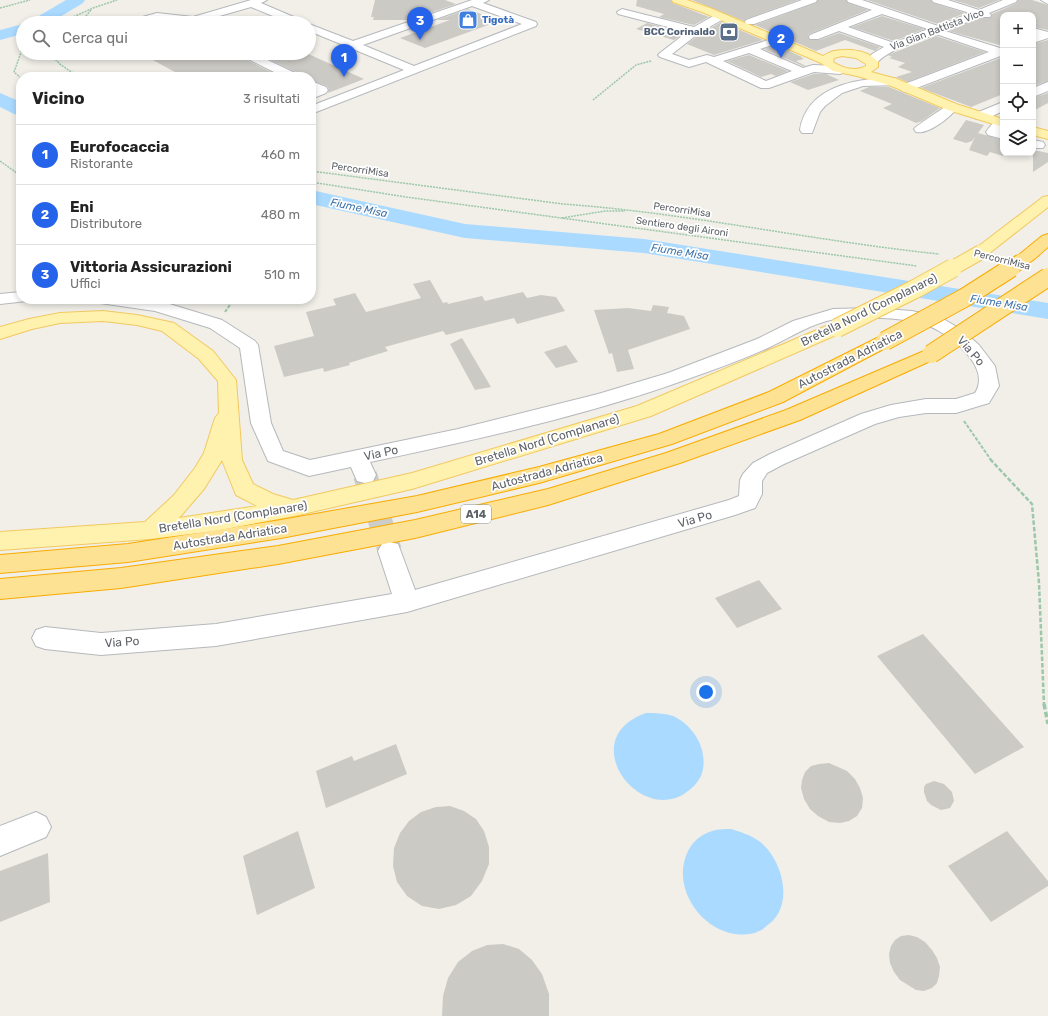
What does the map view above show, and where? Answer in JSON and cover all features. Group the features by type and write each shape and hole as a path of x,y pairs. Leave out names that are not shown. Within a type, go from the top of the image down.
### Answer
{"highway":[{"name":"Autostrada Adriatica","path":"0,564 128,553 281,529 418,504 540,475 665,439 768,400 885,342 964,298 1021,261 1048,239"},
{"name":"Autostrada Adriatica","path":"0,590 121,578 278,555 415,529 548,497 673,458 792,415 931,354 1048,277"}],"main road":[{"path":"677,0 778,40 826,61 830,66 840,70 857,72 893,82 952,107 981,116 1000,126"},
{"path":"697,0 812,45 864,57 893,82"},
{"path":"826,61 830,56 847,54"},
{"path":"857,72 864,71 872,64"},
{"path":"1036,132 1048,135"},
{"name":"Bretella Nord (Complanare)","path":"0,541 150,530 215,522 294,508 412,481 644,411 838,328 915,289 981,252 1048,200"},
{"path":"0,332 29,324 60,318 103,316 137,320 168,326 206,356 227,380 232,460 244,488 267,501 294,508"},
{"path":"150,530 168,517 209,463 229,410"},
{"path":"188,492 196,507 215,522 234,504 244,488"}],"street":[{"path":"208,16 262,0"},
{"path":"352,45 472,2 484,0"},
{"path":"750,22 812,0"},
{"path":"852,0 1000,52"},
{"path":"937,0 996,18"},
{"name":"Via Gian Battista Vico","path":"872,64 876,56 890,49 1012,0"},
{"path":"316,108 532,24 472,2"},
{"path":"251,3 282,16"},
{"path":"814,37 882,10"},
{"path":"622,12 695,31"},
{"path":"664,54 695,31 720,16"},
{"path":"838,27 890,49"},
{"path":"316,30 414,70"},
{"path":"1036,32 1046,35 1036,39"},
{"path":"713,61 778,40"},
{"path":"750,49 803,72"},
{"name":"Via Gian Battista Vico","path":"847,54 890,49"},
{"path":"906,88 1000,52"},
{"path":"664,54 689,64 707,58 765,85 813,68 840,70"},
{"path":"258,60 283,72"},
{"path":"340,112 377,97 414,70"},
{"path":"807,130 809,118 816,108 835,91 856,84 893,82"},
{"path":"1036,91 1048,86"},
{"path":"316,87 322,90 316,93"},
{"path":"921,129 935,121 952,107"},
{"path":"981,116 1000,107"},
{"path":"0,298 16,297"},
{"name":"Via Po","path":"45,638 101,644 216,635 407,602 735,507 747,502 751,494 751,480 760,468 778,459 868,419 898,410 926,406 956,406 982,398 989,386 986,366 973,349 956,334 934,321 912,316 872,313 833,314 799,325 763,343 675,377 601,400 458,436 362,466 309,468 275,456 261,423 249,345 216,324 157,306 142,304"},
{"path":"390,551 407,602"},
{"path":"0,841 36,827"}],"path":[{"path":"0,8 30,0"},
{"path":"75,16 117,0"},
{"path":"86,16 93,8"},
{"path":"593,100 636,65 650,61 664,54"},
{"path":"16,74 14,72 18,60"},
{"path":"56,60 71,72"},
{"path":"0,161 16,172"},
{"name":"PercorriMisa","path":"316,172 517,198 629,210 901,250 943,254"},
{"name":"Sentiero degli Aironi","path":"316,183 406,197 924,267"},
{"path":"560,218 605,211 617,212 629,210"},
{"path":"956,406 977,444 1002,475 1032,504 1038,582 1044,704 1048,724"}],"water":[{"path":"646,713 673,716 688,726 699,741 704,758 701,776 694,786 684,794 666,800 648,797 633,788 621,774 614,757 615,740 625,725"},
{"path":"719,829 731,829 752,837 759,841 767,849 774,858 782,881 782,905 777,915 763,929 744,935 722,930 699,914 685,890 683,876 684,862 689,849 697,839 712,831"}],"building":[{"path":"375,0 445,0 456,4 409,20 373,20 374,17 371,17"},
{"path":"637,0 671,0 673,3 709,17 694,25 659,17 664,14 636,6"},
{"path":"692,0 798,0 744,21"},
{"path":"818,0 846,0 848,3 868,10 809,34 809,40 819,40 839,33 880,47 875,51 845,40 816,51 755,25 816,3"},
{"path":"867,0 931,0 933,3 965,13 938,24"},
{"path":"953,0 999,0 979,8"},
{"path":"1018,0 1032,0 1048,5 1048,30 1036,28 1036,12 1000,12 1000,45 949,31 980,18 990,18 992,14 1017,3"},
{"path":"468,9 499,21 425,48 400,38 450,20 437,20"},
{"path":"882,16 924,29 894,41 852,27"},
{"path":"721,22 763,40 714,55 687,44 700,34"},
{"path":"647,23 684,33 674,40 636,29"},
{"path":"936,36 985,52 907,82 896,77 912,72 898,67 905,63 889,58 892,57 888,55"},
{"path":"1048,40 1048,81 1036,85 1036,48 1036,43"},
{"path":"776,45 802,57 804,59 796,61 806,66 764,49"},
{"path":"749,55 788,71 776,76 771,74 761,77 727,61"},
{"path":"316,57 364,79 328,93 329,89 327,86 316,82 316,72 296,72 271,60 316,60"},
{"path":"1000,58 1000,95 971,107 921,88"},
{"path":"153,60 247,60 271,72 175,72"},
{"path":"814,74 826,74 839,80 808,90 790,82"},
{"path":"869,87 889,87 940,108 922,121 916,123 883,108 892,104 860,91"},
{"path":"1048,93 1048,103 1036,109 1036,97"},
{"path":"966,120 984,125 978,133 1000,139 1000,155 990,152 987,156 969,150 975,137 972,141 966,143 953,139"},
{"path":"1036,151 1048,153 1048,162 1033,172 1033,156 1036,156"},
{"path":"430,280 443,303 447,302 448,304 482,296 485,301 523,292 527,298 541,295 556,297 565,311 517,324 514,318 446,335 443,331 385,347 388,351 349,363 350,365 324,372 323,368 284,377 274,346 314,336 306,312 336,305 333,299 355,293 366,312 421,298 413,284"},
{"path":"653,305 669,307 667,313 684,316 690,329 628,350 634,369 617,372 612,353 609,354 594,310 628,308 651,311"},
{"path":"462,338 491,387 475,390 450,344"},
{"path":"566,345 578,362 556,368 544,352"},
{"path":"759,580 782,609 737,628 715,598"},
{"path":"923,634 1024,747 975,774 877,656"},
{"path":"396,744 407,774 326,808 316,771 352,756 354,761"},
{"path":"829,763 847,771 855,779 860,788 863,798 862,808 857,816 849,821 840,823 829,822 818,816 810,809 804,799 801,788 805,772 811,766"},
{"path":"934,781 944,784 952,792 954,801 950,808 941,810 931,805 927,801 924,787 926,784"},
{"path":"450,806 464,811 476,819 484,831 489,847 489,864 482,881 471,896 456,905 439,909 422,906 407,896 397,882 393,866 394,848 400,833 409,821 421,812 436,807"},
{"path":"298,831 315,888 257,915 243,856"},
{"path":"1007,831 1048,881 1048,886 991,922 948,866"},
{"path":"48,853 50,902 0,922 0,871"},
{"path":"909,935 917,937 925,942 937,958 940,967 937,983 932,988 924,991 916,990 900,980 890,963 889,954 891,946 895,940 901,936"},
{"path":"503,944 519,949 532,960 542,974 549,994 549,1016 442,1016 443,996 448,978 458,962 472,951 487,945"}],"waterway":[{"name":"Fiume Misa","path":"50,16 77,0"},
{"name":"Fiume Misa","path":"0,35 16,31"},
{"name":"Fiume Misa","path":"0,99 16,107"},
{"name":"Fiume Misa","path":"316,198 465,231 644,246 1048,311"}],"tunnel":[{"path":"365,475 390,551"}],"place":[{"name":"Tigotà","path":"468,20"},
{"name":"BCC Corinaldo","path":"729,32"},
{"name":"Vittoria Assicurazioni","path":"420,40"},
{"name":"Eni","path":"781,58"},
{"name":"Eurofocaccia","path":"344,77"}]}
